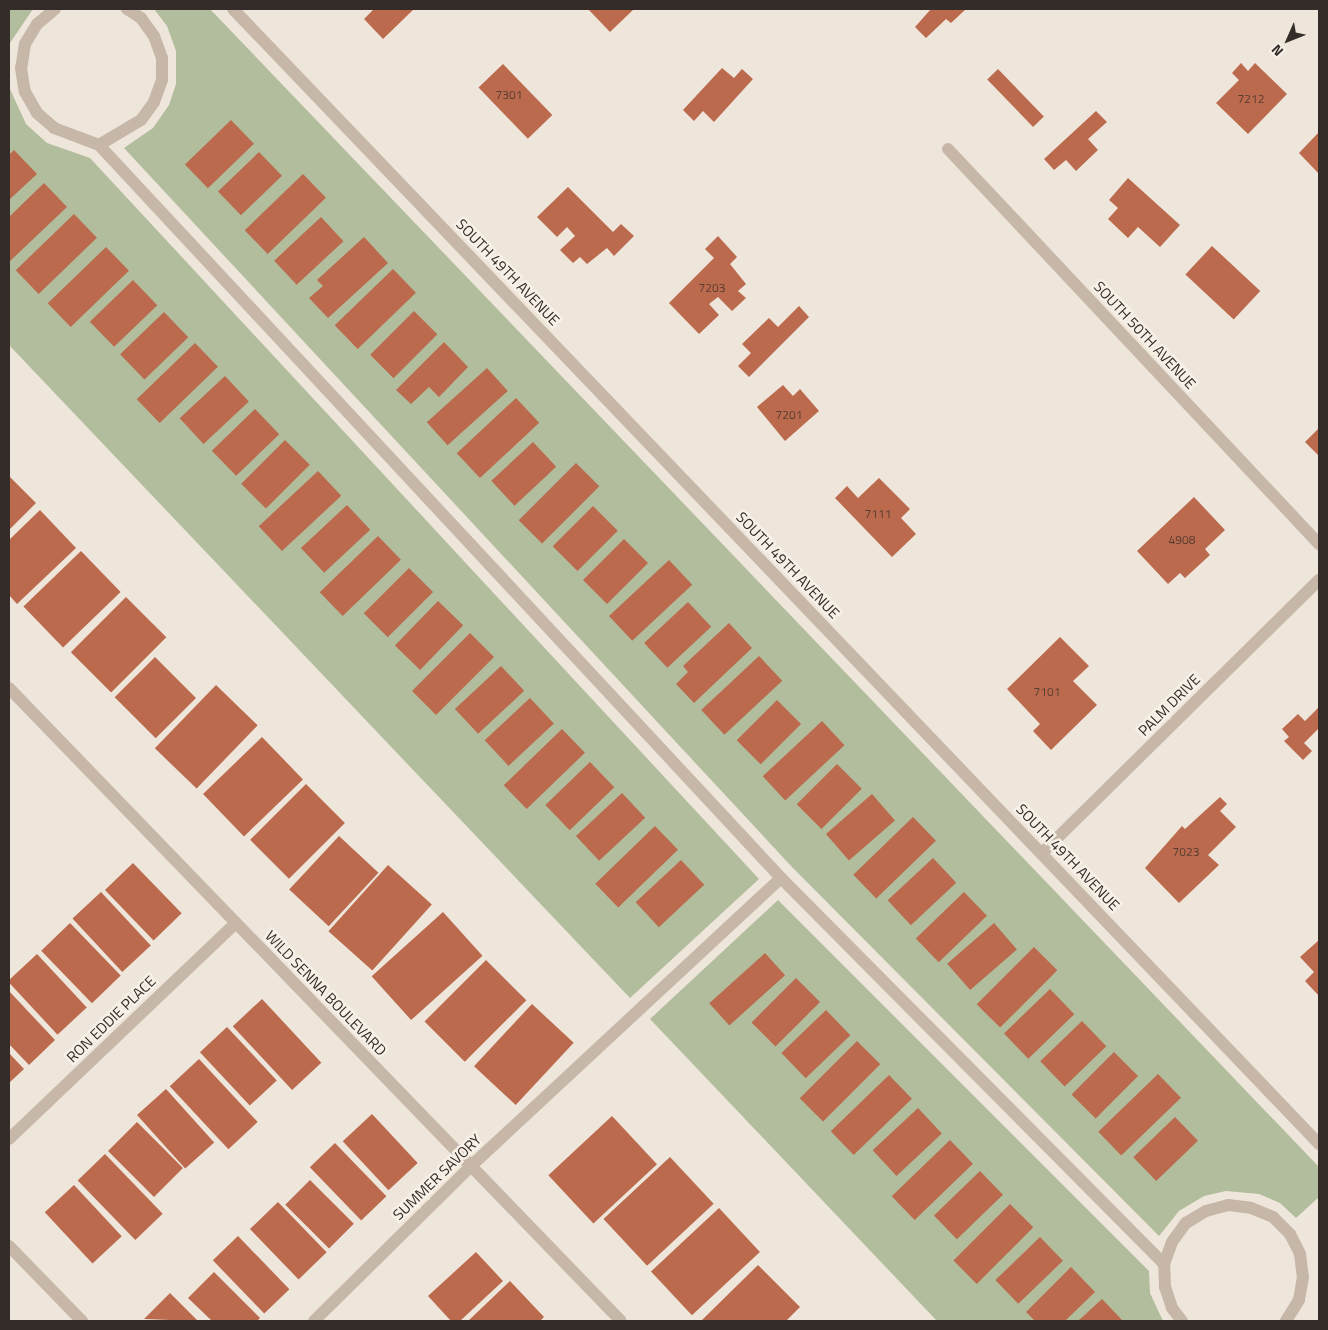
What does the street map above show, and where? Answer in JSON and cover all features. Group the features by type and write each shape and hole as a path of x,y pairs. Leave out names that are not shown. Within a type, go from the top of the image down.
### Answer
{"street":[{"path":"55,9 37,24 25,44 21,68 25,92 37,113 54,128 99,145 780,878 1164,1264"},
{"path":"99,145 141,120 154,102 162,80 162,58 154,36 141,18 127,9"},
{"name":"SOUTH 49TH AVENUE","path":"232,9 1319,1144"},
{"name":"SOUTH 50TH AVENUE","path":"948,149 1319,544"},
{"name":"PALM DRIVE","path":"1042,853 1319,580"},
{"name":"WILD SENNA BOULEVARD","path":"9,688 621,1321"},
{"name":"SUMMER SAVORY","path":"314,1321 471,1166 780,878"},
{"name":"RON EDDIE PLACE","path":"9,1139 236,923"},
{"path":"1182,1321 1172,1308 1165,1286 1164,1264 1172,1242 1186,1224 1206,1211 1228,1205 1251,1208 1273,1218 1290,1234 1296,1247 1303,1277 1299,1300 1286,1321"},
{"path":"9,1246 82,1321"}],"green space":[{"path":"9,9 33,9 10,43 9,55"},
{"path":"154,9 210,9 1319,1167 1319,1197 1296,1218 1280,1203 1259,1194 1226,1191 1204,1196 1179,1211 1159,1236 792,867 124,148 153,128 169,105 176,84 176,51 167,26"},
{"path":"9,87 26,124 47,143 90,158 759,879 630,998 9,345"},
{"path":"778,900 1149,1271 1150,1293 1163,1321 937,1321 650,1019"}],"building":[{"path":"374,9 414,9 383,39 364,19"},
{"path":"588,9 634,9 610,32"},
{"path":"931,9 966,9 951,23 946,19 926,38 915,27"},
{"path":"1241,63 1248,71 1255,63 1287,94 1248,134 1216,103 1239,80 1232,73"},
{"path":"503,64 552,115 528,139 479,88"},
{"path":"722,68 734,78 742,69 753,79 714,122 703,111 694,121 683,110"},
{"path":"998,69 1044,116 1033,127 987,79"},
{"path":"1096,111 1107,122 1088,139 1098,150 1076,171 1066,160 1054,170 1044,159"},
{"path":"231,120 254,144 208,188 185,164"},
{"path":"1319,132 1319,174 1299,153"},
{"path":"14,150 37,174 9,200 9,155"},
{"path":"259,152 282,176 241,215 218,192"},
{"path":"303,174 326,198 268,254 245,230"},
{"path":"1128,178 1180,225 1160,247 1138,227 1128,238 1108,219 1118,208 1109,200"},
{"path":"44,183 67,207 9,262 9,217"},
{"path":"568,187 613,232 621,224 634,236 614,256 607,248 587,264 580,257 573,263 560,250 575,236 567,227 557,237 537,217"},
{"path":"74,214 97,238 39,294 16,270"},
{"path":"321,217 344,241 297,285 274,261"},
{"path":"718,236 737,257 730,264 746,284 738,291 746,298 732,311 718,297 709,304 719,315 699,334 669,303 714,258 705,249"},
{"path":"364,237 388,263 328,318 309,298 323,286 317,280"},
{"path":"1212,246 1260,291 1234,320 1185,275"},
{"path":"106,247 129,271 71,327 48,303"},
{"path":"393,269 416,293 358,349 335,325"},
{"path":"133,280 157,305 114,347 90,322"},
{"path":"799,306 809,317 749,377 738,366 751,353 742,344 769,318 778,327"},
{"path":"414,311 437,334 393,378 370,355"},
{"path":"164,312 188,337 144,380 120,354"},
{"path":"444,342 468,367 439,397 429,387 411,404 396,390"},
{"path":"195,343 218,367 160,423 137,399"},
{"path":"487,368 508,391 448,445 427,422"},
{"path":"225,376 249,402 204,444 180,418"},
{"path":"783,385 793,396 800,389 819,411 785,441 757,407"},
{"path":"516,398 539,423 480,478 457,453"},
{"path":"255,409 279,434 236,476 212,451"},
{"path":"1319,428 1319,453 1318,455 1305,442"},
{"path":"285,440 310,465 266,509 241,484"},
{"path":"533,442 556,467 515,506 491,481"},
{"path":"576,463 599,486 542,544 519,520"},
{"path":"318,471 341,496 282,551 259,526"},
{"path":"9,476 36,503 9,530"},
{"path":"879,478 910,509 901,518 916,534 892,557 835,498 847,486 858,498"},
{"path":"1194,497 1225,530 1205,549 1210,555 1185,578 1180,573 1168,584 1137,551"},
{"path":"347,505 370,530 324,573 301,548"},
{"path":"593,506 618,531 577,571 553,546"},
{"path":"40,510 76,548 17,604 9,595 9,540"},
{"path":"378,536 401,560 343,616 320,592"},
{"path":"624,539 648,563 607,604 583,580"},
{"path":"81,551 121,592 63,648 23,607"},
{"path":"669,560 692,585 632,641 609,616"},
{"path":"409,568 433,592 388,637 364,613"},
{"path":"126,597 166,637 111,692 71,652"},
{"path":"438,601 463,625 420,670 395,646"},
{"path":"688,602 711,627 667,668 644,643"},
{"path":"729,623 752,648 694,703 676,684 688,672 683,666"},
{"path":"470,633 494,657 436,715 412,691"},
{"path":"1060,637 1089,666 1073,681 1097,705 1051,750 1033,731 1040,724 1007,689"},
{"path":"759,656 782,681 724,735 701,710"},
{"path":"155,657 196,698 156,738 115,697"},
{"path":"501,666 524,691 478,734 455,709"},
{"path":"216,685 258,725 197,789 155,748"},
{"path":"530,698 554,724 509,766 485,740"},
{"path":"777,700 801,724 761,764 737,740"},
{"path":"1319,707 1319,728 1304,743 1312,751 1303,760 1284,741 1289,737 1282,729 1298,714 1305,721"},
{"path":"822,721 845,745 785,800 763,776"},
{"path":"562,729 585,753 527,809 504,785"},
{"path":"262,737 303,779 244,836 203,794"},
{"path":"590,762 614,787 570,830 545,805"},
{"path":"837,764 862,789 821,829 797,804"},
{"path":"306,784 345,823 289,879 250,840"},
{"path":"622,793 645,818 599,861 576,836"},
{"path":"872,794 895,820 849,860 826,834"},
{"path":"1220,797 1227,804 1220,811 1236,827 1208,855 1219,865 1179,903 1145,868 1182,826 1185,829"},
{"path":"913,817 936,841 876,898 853,875"},
{"path":"655,826 678,850 618,907 595,884"},
{"path":"339,836 378,873 329,926 289,889"},
{"path":"933,858 956,883 911,925 888,900"},
{"path":"681,860 704,885 659,927 636,902"},
{"path":"133,863 182,913 154,940 105,890"},
{"path":"388,865 432,904 372,971 328,931"},
{"path":"101,892 151,945 122,972 72,919"},
{"path":"964,892 987,916 939,962 916,939"},
{"path":"443,912 482,956 411,1020 372,976"},
{"path":"70,923 121,976 92,1003 41,951"},
{"path":"994,923 1017,949 970,990 947,964"},
{"path":"1319,940 1319,996 1305,981 1314,972 1300,957"},
{"path":"1034,947 1057,970 1000,1028 977,1004"},
{"path":"765,953 785,975 729,1025 709,1003"},
{"path":"37,954 87,1007 58,1035 9,983 9,980"},
{"path":"486,960 526,1000 465,1062 424,1022"},
{"path":"796,978 820,1002 775,1047 751,1023"},
{"path":"1050,989 1074,1014 1028,1059 1004,1033"},
{"path":"9,991 55,1040 29,1065 9,1044"},
{"path":"262,999 321,1063 292,1090 233,1026"},
{"path":"532,1004 574,1043 516,1105 474,1066"},
{"path":"826,1010 850,1035 806,1078 781,1053"},
{"path":"1082,1021 1106,1046 1065,1086 1040,1061"},
{"path":"227,1027 277,1080 250,1106 200,1052"},
{"path":"857,1041 880,1064 823,1122 800,1098"},
{"path":"1114,1052 1138,1076 1096,1118 1072,1094"},
{"path":"9,1053 24,1069 9,1083"},
{"path":"199,1059 258,1122 228,1149 170,1086"},
{"path":"1158,1074 1181,1098 1121,1155 1098,1132"},
{"path":"889,1075 912,1099 854,1155 831,1131"},
{"path":"166,1089 214,1143 185,1169 137,1115"},
{"path":"918,1108 942,1134 897,1176 873,1150"},
{"path":"372,1114 418,1163 388,1190 343,1141"},
{"path":"612,1116 657,1164 593,1224 548,1175"},
{"path":"1175,1117 1198,1141 1156,1181 1133,1157"},
{"path":"137,1122 183,1168 154,1197 108,1151"},
{"path":"950,1140 973,1164 915,1220 892,1196"},
{"path":"335,1143 386,1196 361,1221 310,1167"},
{"path":"105,1154 163,1214 135,1240 78,1180"},
{"path":"670,1157 714,1204 647,1266 603,1219"},
{"path":"980,1171 1003,1195 957,1239 934,1215"},
{"path":"310,1180 354,1224 329,1249 285,1205"},
{"path":"74,1185 122,1236 92,1263 45,1212"},
{"path":"278,1202 327,1252 299,1279 250,1229"},
{"path":"1010,1204 1033,1227 977,1284 953,1261"},
{"path":"719,1208 760,1252 692,1315 651,1271"},
{"path":"238,1236 289,1289 264,1314 213,1260"},
{"path":"1040,1237 1063,1261 1018,1304 995,1280"},
{"path":"476,1252 503,1281 460,1321 451,1321 428,1296"},
{"path":"758,1265 800,1307 786,1321 701,1321"},
{"path":"1071,1267 1095,1292 1065,1321 1035,1321 1026,1312"},
{"path":"214,1272 260,1318 257,1321 212,1321 188,1298"},
{"path":"510,1281 544,1317 540,1321 468,1321"},
{"path":"170,1293 198,1321 144,1319"},
{"path":"1102,1299 1123,1321 1078,1321"}]}
